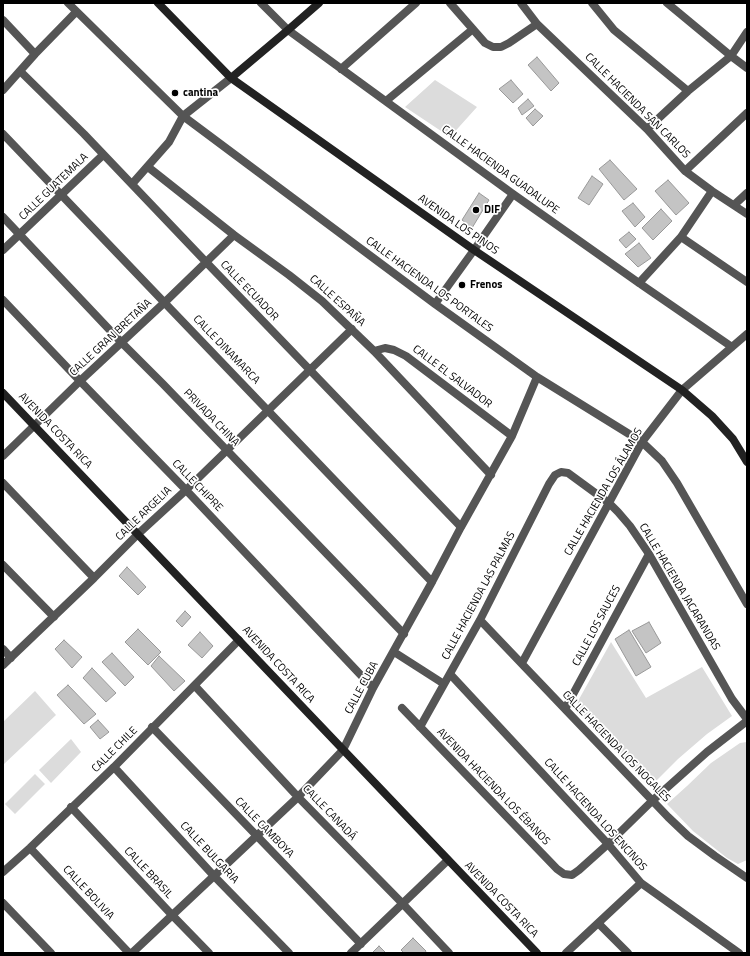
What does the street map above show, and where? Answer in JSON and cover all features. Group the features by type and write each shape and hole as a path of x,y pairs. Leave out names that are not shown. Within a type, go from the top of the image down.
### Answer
{"street":[{"name":"CALLE HACIENDA LOS PORTALES","path":"68,3 183,116 537,378 642,442 662,461 677,483 747,604"},
{"name":"AVENIDA LOS PINOS","path":"158,3 231,78 474,250 682,390 712,416 728,433 747,462"},
{"name":"CALLE HACIENDA GUADALUPE","path":"261,3 288,30 341,69 513,194 732,347"},
{"path":"132,184 170,142 183,116 231,78 319,3"},
{"path":"341,69 416,3"},
{"path":"450,3 485,43 493,47 501,47 509,43 537,24"},
{"name":"CALLE HACIENDA SAN CARLOS","path":"521,3 537,24 647,129 685,171 747,214"},
{"path":"592,3 614,30 688,91"},
{"path":"667,3 747,68"},
{"path":"3,90 35,54 76,12"},
{"path":"3,20 35,54"},
{"path":"386,101 473,29"},
{"path":"647,129 688,91 731,56 747,32"},
{"name":"CALLE ECUADOR","path":"20,71 84,134 461,527"},
{"path":"685,171 747,113"},
{"name":"CALLE DINAMARCA","path":"3,134 432,582"},
{"name":"CALLE GUATEMALA","path":"3,250 103,155"},
{"name":"CALLE ESPAÑA","path":"148,167 234,235 322,301 374,351 491,475"},
{"path":"639,283 681,237 712,191"},
{"path":"734,205 747,193"},
{"path":"435,304 513,194"},
{"name":"PRIVADA CHINA","path":"3,217 122,343 404,634"},
{"name":"CALLE GRAN BRETAÑA","path":"3,456 234,235"},
{"path":"681,237 747,282"},
{"name":"CALLE CHIPRE","path":"3,300 374,688"},
{"name":"CALLE ARGELIA","path":"3,665 352,329"},
{"name":"CALLE HACIENDA LOS ÁLAMOS","path":"522,663 642,442 682,390 732,347 745,339"},
{"name":"CALLE EL SALVADOR","path":"374,351 385,348 394,350 406,356 512,436"},
{"name":"CALLE CUBA","path":"131,953 298,797 343,750 374,688 512,436 537,378"},
{"name":"AVENIDA COSTA RICA","path":"3,393 537,953"},
{"name":"CALLE HACIENDA JACARANDAS","path":"555,475 561,472 568,473 608,503 630,526 649,554 732,699 747,720"},
{"name":"CALLE HACIENDA LAS PALMAS","path":"420,727 480,620 555,475"},
{"path":"3,483 94,578"},
{"name":"CALLE LOS SAUCES","path":"565,709 649,554"},
{"path":"3,565 54,617"},
{"name":"CALLE HACIENDA LOS NOGALES","path":"480,620 652,801 688,836 715,856 745,874"},
{"name":"CALLE CHILE","path":"3,872 114,767 239,640"},
{"path":"3,649 11,658"},
{"path":"394,652 444,684"},
{"name":"CALLE HACIENDA LOS ENCINOS","path":"450,674 608,844 642,883 739,953"},
{"name":"CALLE CANADÁ","path":"195,686 298,797 449,953"},
{"name":"AVENIDA HACIENDA LOS ÉBANOS","path":"402,708 556,870 564,874 572,875 608,844"},
{"path":"608,844 652,801 707,752 747,720"},
{"name":"CALLE CAMBOYA","path":"152,727 361,944"},
{"name":"CALLE BULGARIA","path":"114,767 214,876 289,953"},
{"name":"CALLE BRASIL","path":"72,807 209,953"},
{"name":"CALLE BOLIVIA","path":"30,848 131,953"},
{"path":"351,953 448,860"},
{"path":"566,953 642,883"},
{"path":"3,903 51,953"},
{"path":"598,923 628,953"}],"shaded area":[{"path":"435,80 477,107 450,137 405,107"},
{"path":"611,642 646,698 702,667 732,716 707,734 678,759 651,786 577,711 578,701"},
{"path":"35,691 56,715 4,764 3,722"},
{"path":"71,739 81,752 51,783 39,770"},
{"path":"747,742 747,860 738,864 727,858 693,831 667,804 711,763 740,743"},
{"path":"35,774 45,784 15,814 5,804"}],"building":[{"path":"537,57 559,83 551,91 528,65"},
{"path":"511,80 523,94 513,103 499,89"},
{"path":"528,99 534,106 522,115 518,108"},
{"path":"535,109 543,116 533,126 526,118"},
{"path":"610,160 637,189 624,200 599,169"},
{"path":"592,176 603,184 589,205 578,198"},
{"path":"668,180 689,203 676,215 655,191"},
{"name":"DIF","path":"479,193 489,200 472,228 462,220"},
{"path":"633,203 645,217 635,227 622,211"},
{"path":"661,209 672,221 653,240 642,228"},
{"path":"629,232 636,239 626,248 619,240"},
{"path":"639,243 651,258 638,267 625,254"},
{"path":"127,567 146,587 138,595 119,576"},
{"path":"185,611 191,617 182,627 176,621"},
{"path":"649,622 661,643 646,653 632,631"},
{"path":"138,629 161,652 148,665 125,642"},
{"path":"629,630 651,667 636,676 615,639"},
{"path":"200,632 213,646 202,658 188,645"},
{"path":"64,640 82,657 72,668 55,649"},
{"path":"112,653 134,677 125,686 102,662"},
{"path":"159,656 185,681 174,691 151,666"},
{"path":"92,668 116,693 106,702 83,678"},
{"path":"68,685 96,714 84,724 57,695"},
{"path":"98,720 109,732 100,739 90,727"},
{"path":"413,938 426,951 425,953 404,953 401,950"},
{"path":"379,946 386,953 372,953"}],"place":[{"name":"cantina","path":"175,93"},
{"name":"DIF","path":"476,210"},
{"name":"Frenos","path":"462,285"}]}
